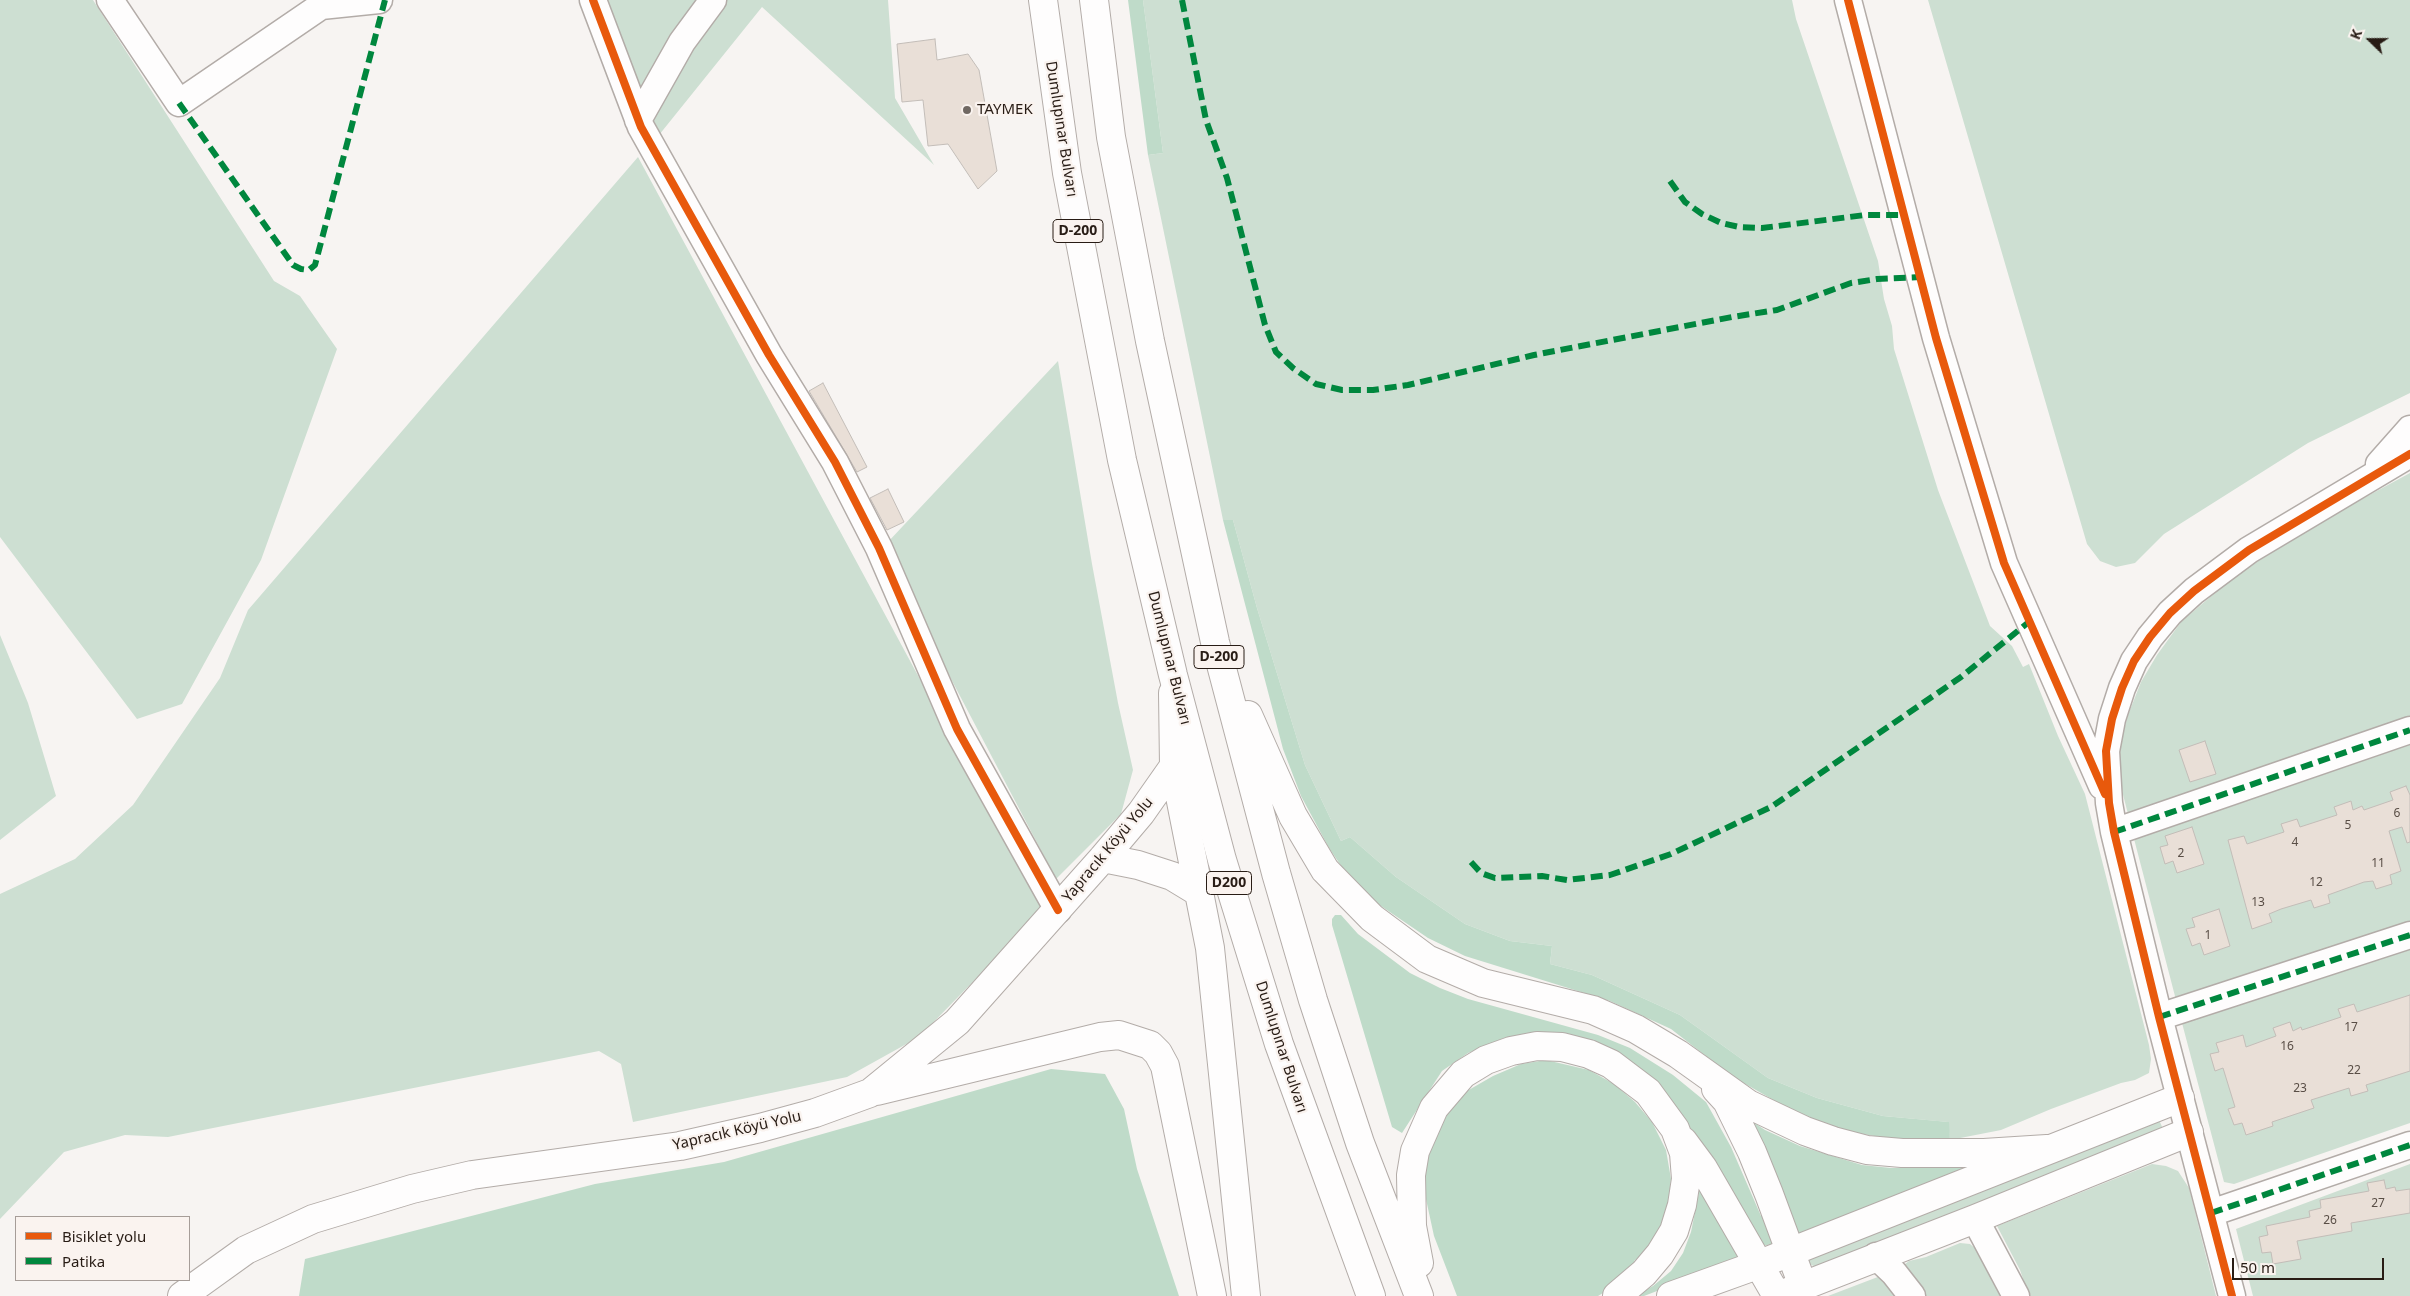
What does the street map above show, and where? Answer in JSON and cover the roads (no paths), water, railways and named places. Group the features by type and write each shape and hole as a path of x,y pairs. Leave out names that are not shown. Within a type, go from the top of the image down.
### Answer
{"main road":[{"name":"Dumlupınar Bulvarı","path":"1043,0 1067,173 1122,460 1172,675 1222,860 1279,1044 1371,1296"},
{"name":"D-200","path":"1094,0 1111,137 1148,332 1215,642 1276,873 1313,1000 1360,1143 1419,1296"},
{"path":"1215,642 1308,843 1325,870 1372,918 1427,959 1483,983 1593,1010 1636,1029 1678,1054 1704,1075 1748,1104 1805,1131 1867,1150 1938,1154 2047,1149"},
{"path":"1172,675 1174,766 1210,948 1246,1296"},
{"name":"Yapracık Köyü Yolu","path":"182,1296 246,1250 313,1219 412,1189 472,1175 680,1146 760,1128 815,1113 870,1093 958,1022 1141,813 1174,766"},
{"path":"1103,858 1138,865 1172,876 1200,893"},
{"path":"870,1093 1100,1037 1119,1035 1150,1045 1158,1053 1164,1066 1212,1296"},
{"path":"1425,1296 1412,1226 1412,1175 1415,1151 1434,1108 1464,1074 1486,1060 1537,1046 1562,1047 1589,1054 1629,1076 1648,1092 1703,1168 1777,1296 1975,1219 2190,1132"},
{"path":"1704,1075 1727,1101 1770,1194 1803,1286"},
{"path":"1671,1296 1760,1264 2180,1098"},
{"path":"1617,1296 1644,1273 1660,1254 1674,1231 1682,1205 1686,1179 1684,1153 1675,1129"}],"street":[{"path":"110,0 179,103 321,6 332,2 379,0"},
{"path":"593,0 638,120 764,346 835,462 879,548 957,729 1058,910"},
{"path":"638,120 682,42 713,0"},
{"path":"1848,0 1936,338 2004,563 2109,803"},
{"path":"2362,483 2410,429"},
{"path":"2232,1296 2159,1017 2114,832 2109,803 2106,751 2112,719 2122,688 2134,661 2150,637 2170,613 2194,591 2249,550 2410,454"},
{"path":"2114,832 2410,730"},
{"path":"2159,1017 2410,935"},
{"path":"2211,1213 2410,1145"},
{"path":"1975,1219 2016,1296"},
{"path":"1876,1256 1894,1273 1912,1296"}],"place":[{"name":"TAYMEK","path":"967,110"}]}
